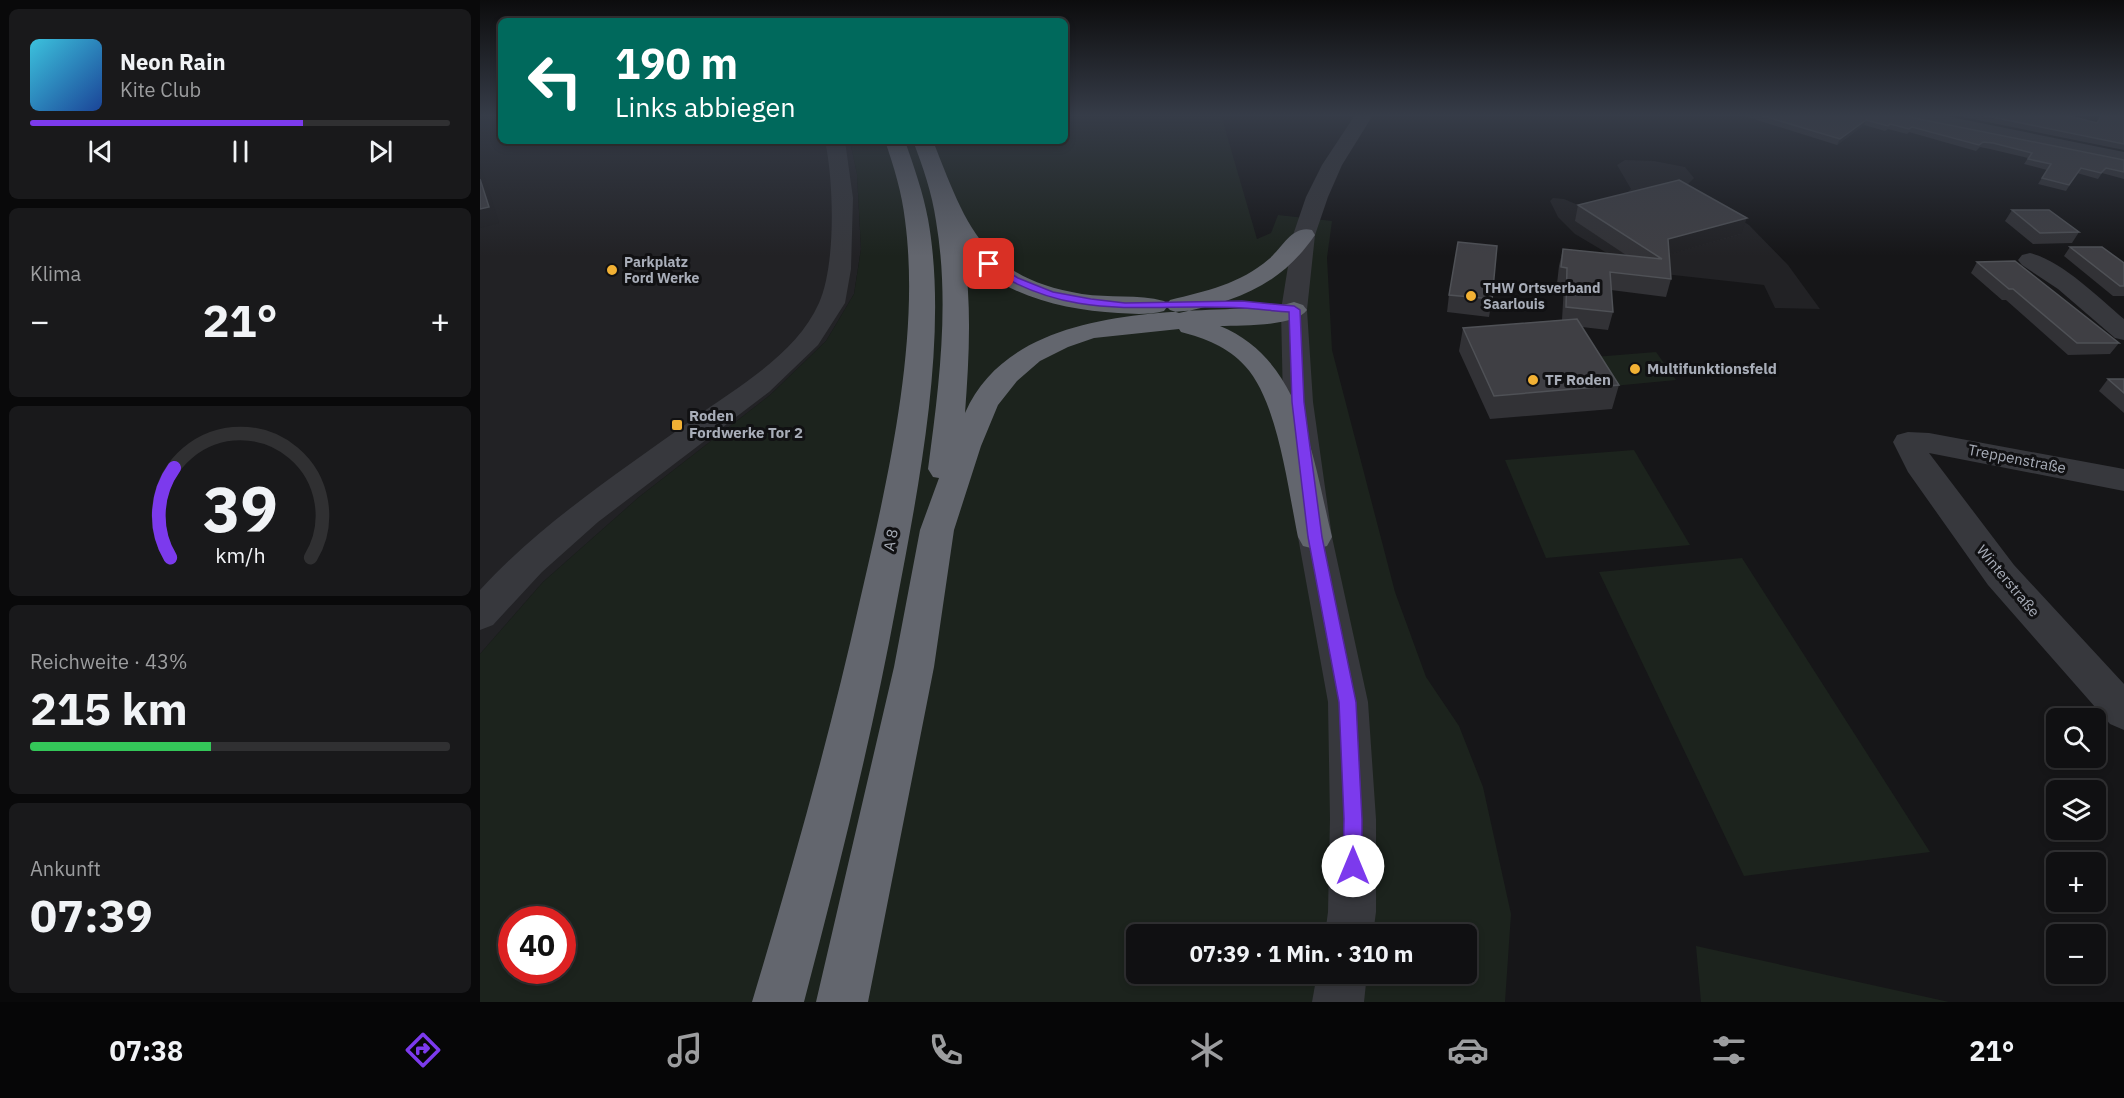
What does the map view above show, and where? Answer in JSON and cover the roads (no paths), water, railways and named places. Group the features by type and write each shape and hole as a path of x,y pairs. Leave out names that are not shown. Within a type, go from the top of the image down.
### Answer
{"highway":[{"name":"A 8","path":"778,1002 798,933 863,675 892,540 912,415 920,330 920,255 913,200 903,162"},
{"path":"930,162 942,194 972,248 989,264 1014,281 1050,295 1176,314 1278,315 1294,310"},
{"path":"842,1002 911,678 937,530 951,410 956,326 951,249 942,194"},
{"path":"937,530 966,446 984,403 1007,375 1030,355 1058,341 1090,331 1176,314 1240,290 1279,265 1304,236"},
{"path":"1176,314 1245,350 1262,368 1284,412 1315,537"}],"street":[{"path":"480,615 504,585 575,525 760,383 787,360 812,333 832,303 840,277 839,162"},
{"path":"1334,162 1317,197 1304,236 1294,310 1298,402 1315,537 1348,702 1353,819 1350,924"},
{"path":"2030,260 2067,284 2124,332"},
{"name":"Treppenstraße","path":"1911,441 2124,480"},
{"name":"Winterstraße","path":"1911,441 1908,443 1919,465 1994,566 2124,712"},
{"path":"1338,1002 1341,984"}],"place":[{"name":"Parkplatz Ford Werke","path":"612,270"},
{"name":"THW Ortsverband Saarlouis","path":"1471,296"},
{"name":"Multifunktionsfeld","path":"1635,369"},
{"name":"TF Roden","path":"1533,380"},
{"name":"Roden Fordwerke Tor 2","path":"677,425"}]}
